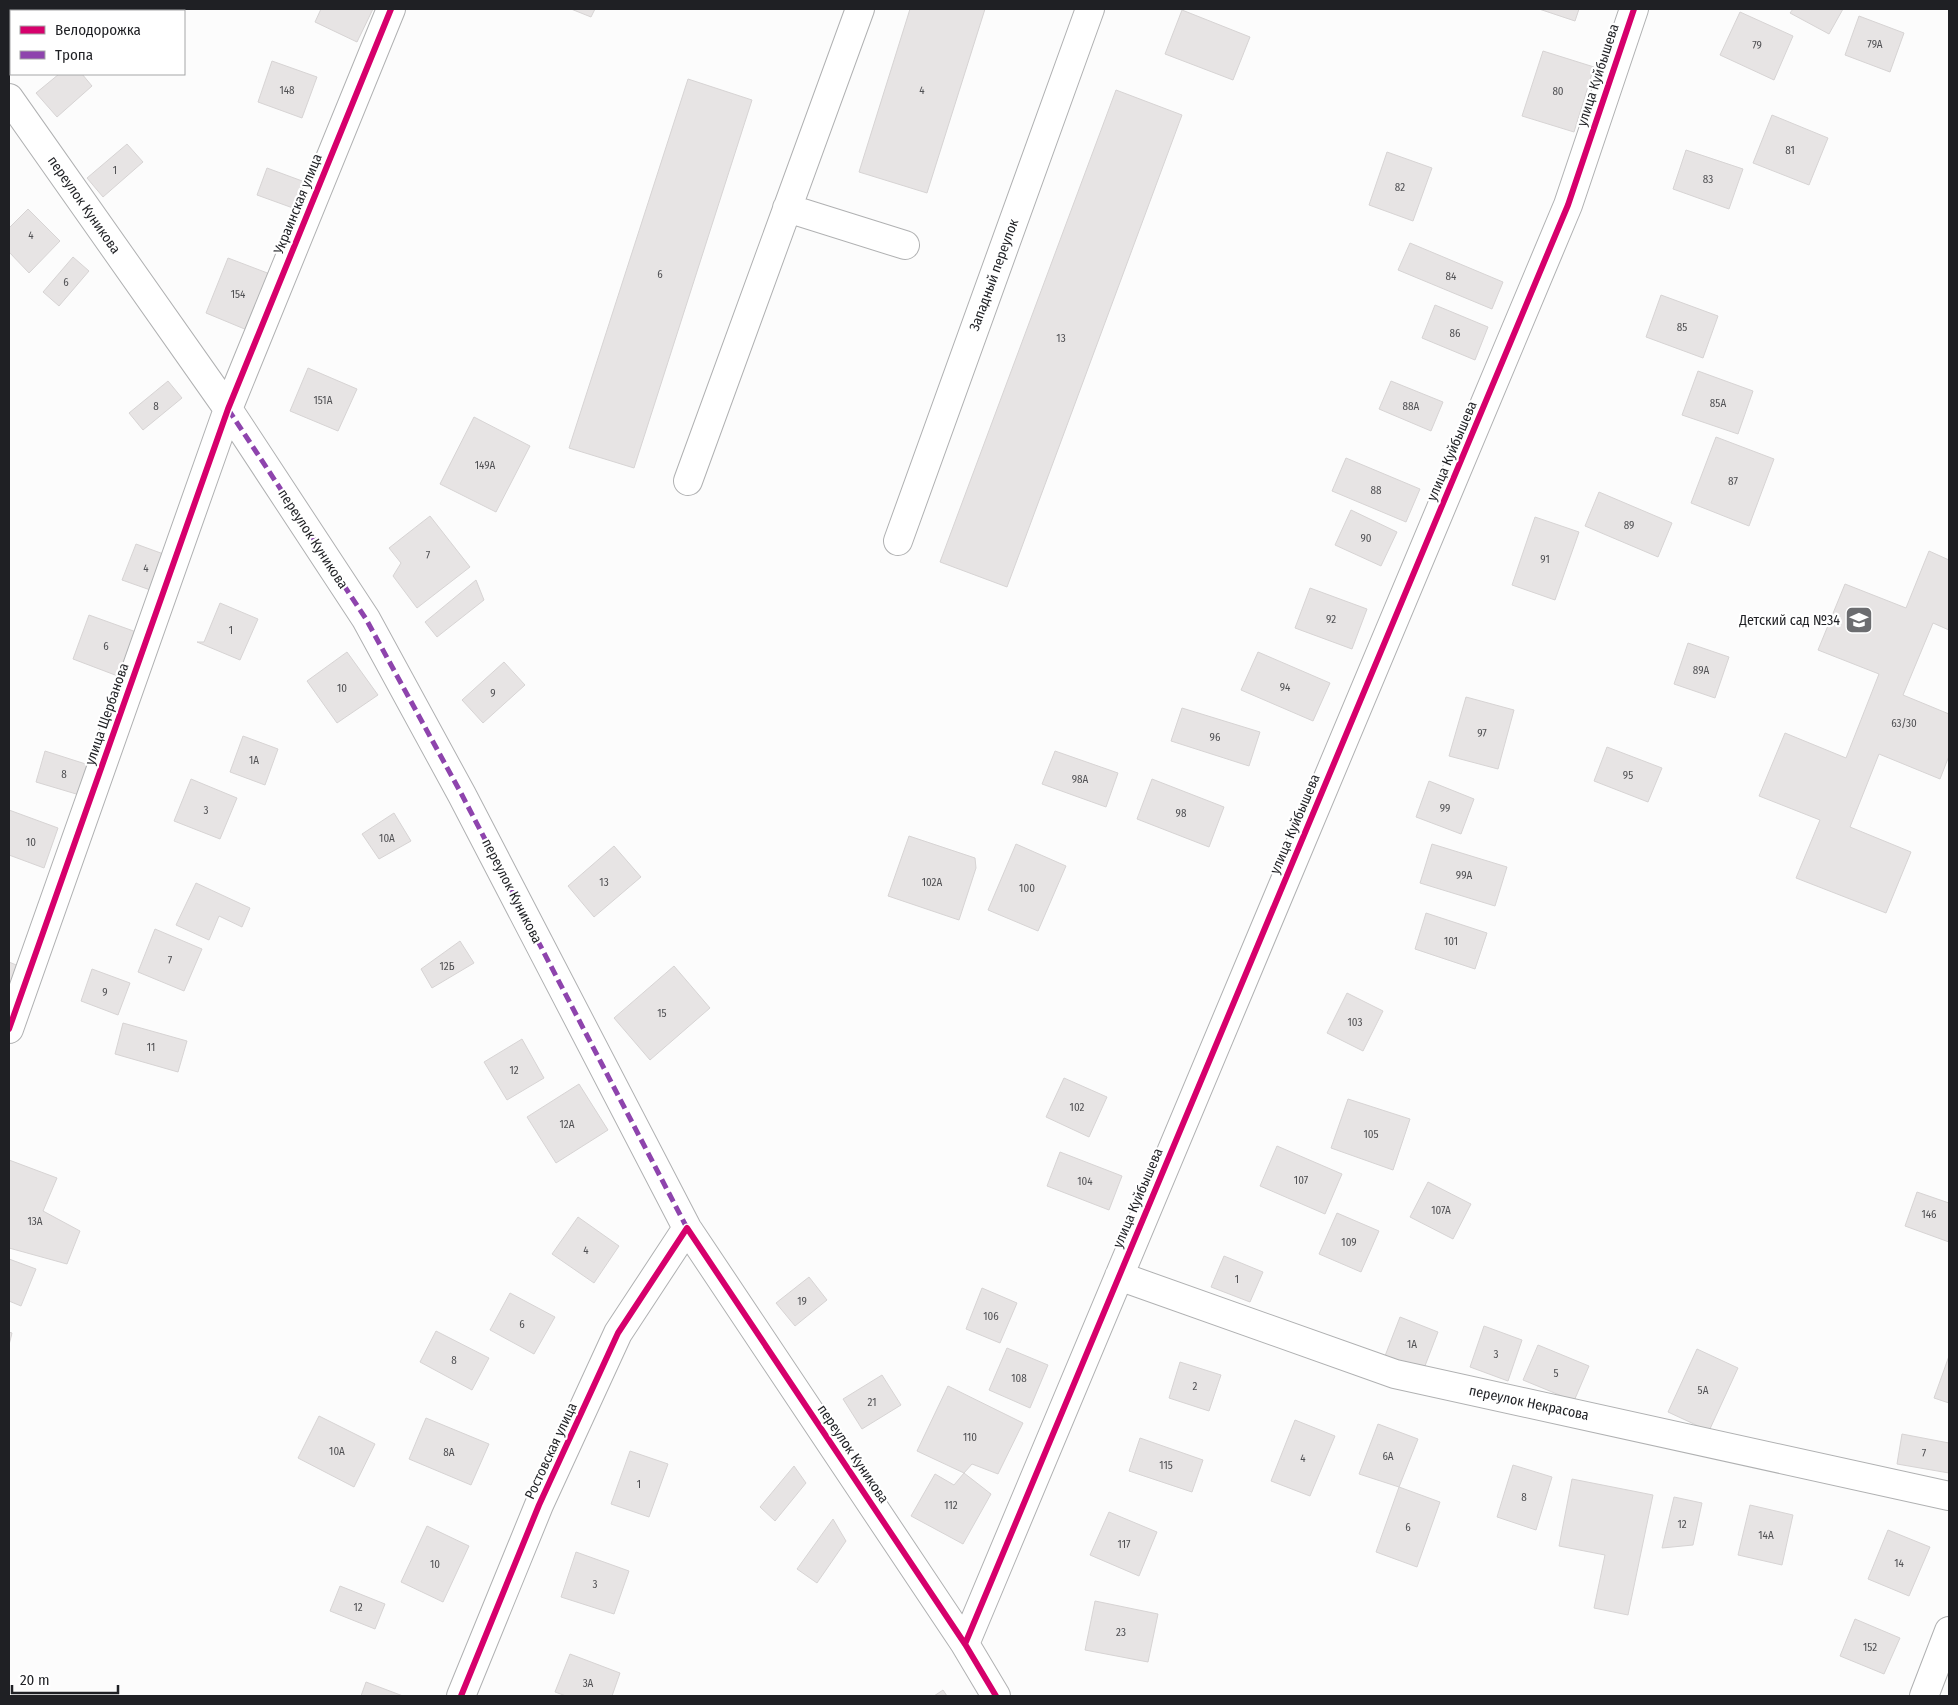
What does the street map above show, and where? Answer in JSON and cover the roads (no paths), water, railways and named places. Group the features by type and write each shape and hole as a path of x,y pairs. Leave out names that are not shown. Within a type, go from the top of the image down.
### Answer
{"street":[{"name":"Украинская улица","path":"228,408 391,9"},
{"path":"688,481 860,9"},
{"name":"Западный переулок","path":"898,541 1090,9"},
{"name":"улица Куйбышева","path":"965,1644 1568,205 1634,9"},
{"name":"переулок Куникова","path":"9,98 228,408 366,619 462,795 687,1228 965,1644 996,1696"},
{"path":"787,208 905,245"},
{"name":"улица Щербанова","path":"9,1028 228,408"},
{"name":"Ростовская улица","path":"461,1696 539,1505 618,1333 687,1228"},
{"name":"переулок Некрасова","path":"1119,1276 1395,1374 1949,1496"},
{"path":"1924,1696 1949,1631"}],"place":[{"name":"Детский сад №34","path":"1859,620"}]}
